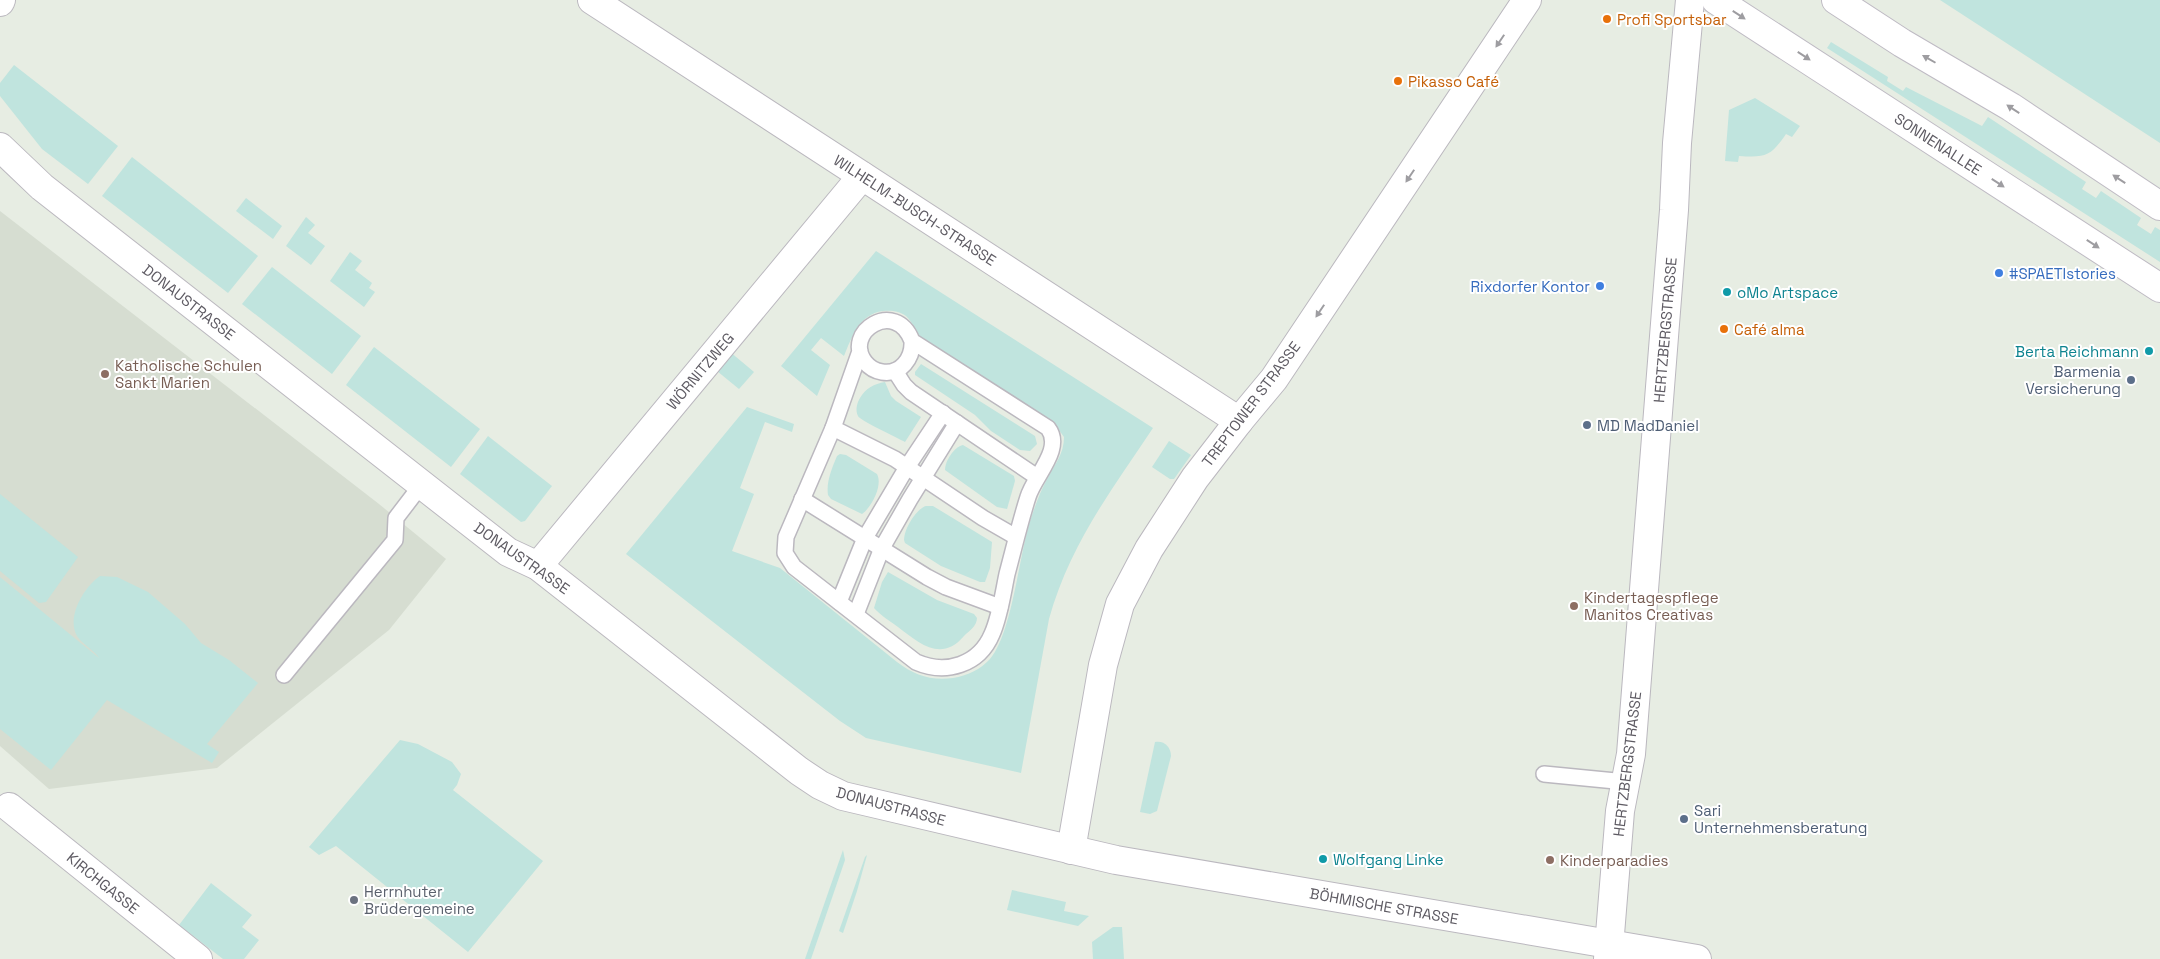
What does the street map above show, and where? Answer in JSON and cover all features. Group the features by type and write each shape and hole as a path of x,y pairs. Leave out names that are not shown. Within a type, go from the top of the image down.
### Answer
{"street":[{"name":"WILHELM-BUSCH-STRASSE","path":"592,0 1239,420"},
{"name":"TREPTOWER STRASSE","path":"1071,850 1103,665 1120,604 1149,549 1195,478 1239,420 1274,379 1527,0"},
{"name":"HERTZBERGSTRASSE","path":"1609,952 1620,811 1631,754 1676,194 1677,143 1690,0"},
{"name":"SONNENALLEE","path":"1716,0 2160,288"},
{"path":"1836,0 1902,43 2011,107 2160,206"},
{"name":"DONAUSTRASSE","path":"0,147 42,186 508,552 538,566 798,771 820,785 843,796 1071,850"},
{"name":"WÖRNITZWEG","path":"538,566 862,176"},
{"name":"KIRCHGASSE","path":"9,807 198,959"},
{"name":"BÖHMISCHE STRASSE","path":"1071,850 1609,952 1697,959"}],"lane":[{"path":"892,320 905,328 912,341 1048,428 1052,434 1053,448 1029,492 993,633 978,654 967,662 955,667 928,667 916,662 794,567 785,553 786,537 833,428 860,351 862,336 865,330 877,321 892,320"},
{"path":"860,351 863,358 873,369 880,372 895,371 902,367 911,355 912,341"},
{"path":"895,371 904,385 912,392 1037,477"},
{"path":"839,602 865,538 907,467 943,413"},
{"path":"856,614 882,548 957,423"},
{"path":"833,428 862,441 907,467 983,518 1016,537"},
{"path":"284,676 395,540 396,518 422,484"},
{"path":"802,500 946,587 1000,607"},
{"path":"1544,774 1626,782"}],"shaded area":[{"path":"1940,0 2160,0 2160,143"},
{"path":"1831,42 1888,77 1887,81 1903,91 1906,87 1982,126 1988,117 2086,182 2082,189 2096,198 2101,191 2141,218 2137,225 2151,234 2155,227 2160,230 2160,262 1827,48"},
{"path":"14,65 118,146 88,184 42,149 0,96 0,83"},
{"path":"1755,98 1800,126 1792,137 1786,134 1776,147 1767,154 1756,157 1739,156 1738,162 1725,161 1729,110"},
{"path":"132,157 258,256 228,293 102,196"},
{"path":"246,198 282,226 273,239 236,211"},
{"name":"Katholische Schulen Sankt Marien","path":"0,211 379,504 446,559 389,630 217,768 49,789 0,746"},
{"path":"306,217 315,225 308,233 325,246 311,265 286,246"},
{"path":"876,251 1153,428 1093,519 1068,566 1058,592 1049,619 1021,773 866,738 840,721 626,554 747,407 794,424 792,432 765,422 740,488 754,494 732,551 780,568 897,662 916,674 937,679 958,677 978,669 990,659 998,647 1004,631 1030,521 1042,489 1061,454 1064,437 1054,423 922,339 908,318 898,312 883,311 868,317 862,322 850,341 844,356 821,338 811,350 830,365 817,396 781,366"},
{"path":"350,252 362,261 355,270 372,283 369,288 375,292 364,307 330,281"},
{"path":"272,267 361,336 332,374 242,304"},
{"path":"374,347 480,429 451,467 346,385"},
{"path":"729,351 754,372 739,389 717,371"},
{"path":"921,364 1035,436 1037,444 1030,451 1020,450 991,431 975,415 915,375"},
{"path":"885,382 891,396 896,401 921,417 905,442 865,421 857,414 858,402 865,392 874,385"},
{"path":"488,436 552,486 525,521 521,522 460,474"},
{"path":"1169,441 1191,455 1174,479 1170,479 1152,467"},
{"path":"963,445 1014,476 1015,481 1007,509 997,507 945,470 956,448"},
{"path":"840,454 846,455 877,474 879,484 876,496 862,514 831,499 828,495 830,475 837,456"},
{"path":"0,494 78,557 46,602 39,603 0,571"},
{"path":"926,506 933,506 992,542 990,568 985,582 980,582 941,566 905,543 906,530 911,520 918,511"},
{"path":"888,572 937,600 974,614 977,618 976,623 955,644 947,648 930,648 922,644 874,608 882,582"},
{"path":"100,576 117,577 148,592 185,624 201,643 229,660 258,683 207,744 219,752 212,763 107,700 51,770 0,729 0,577 99,658 77,636 74,620 78,603 88,587"},
{"path":"400,740 418,744 452,762 461,774 453,790 543,861 468,952 336,846 319,855 309,847"},
{"path":"1155,742 1161,742 1166,745 1170,750 1171,756 1157,811 1150,814 1140,812"},
{"path":"843,850 845,860 811,959 805,959"},
{"path":"867,855 857,891 843,933 839,931"},
{"path":"211,883 252,915 242,927 259,940 244,959 223,959 179,925"},
{"path":"1012,890 1066,902 1064,911 1089,916 1078,926 1007,910"},
{"path":"1113,927 1122,927 1124,959 1093,959 1092,942"}],"place":[{"name":"Profi Sportsbar","path":"1607,19"},
{"name":"Pikasso Café","path":"1398,81"},
{"name":"#SPAETIstories","path":"1999,273"},
{"name":"Rixdorfer Kontor","path":"1600,286"},
{"name":"oMo Artspace","path":"1727,292"},
{"name":"Café alma","path":"1724,329"},
{"name":"Berta Reichmann","path":"2149,351"},
{"name":"Katholische Schulen Sankt Marien","path":"105,374"},
{"name":"Barmenia Versicherung","path":"2131,380"},
{"name":"MD MadDaniel","path":"1587,425"},
{"name":"Kindertagespflege Manitos Creativas","path":"1574,606"},
{"name":"Sari Unternehmensberatung","path":"1684,819"},
{"name":"Wolfgang Linke","path":"1323,859"},
{"name":"Kinderparadies","path":"1550,860"},
{"name":"Herrnhuter Brüdergemeine","path":"354,900"}]}
